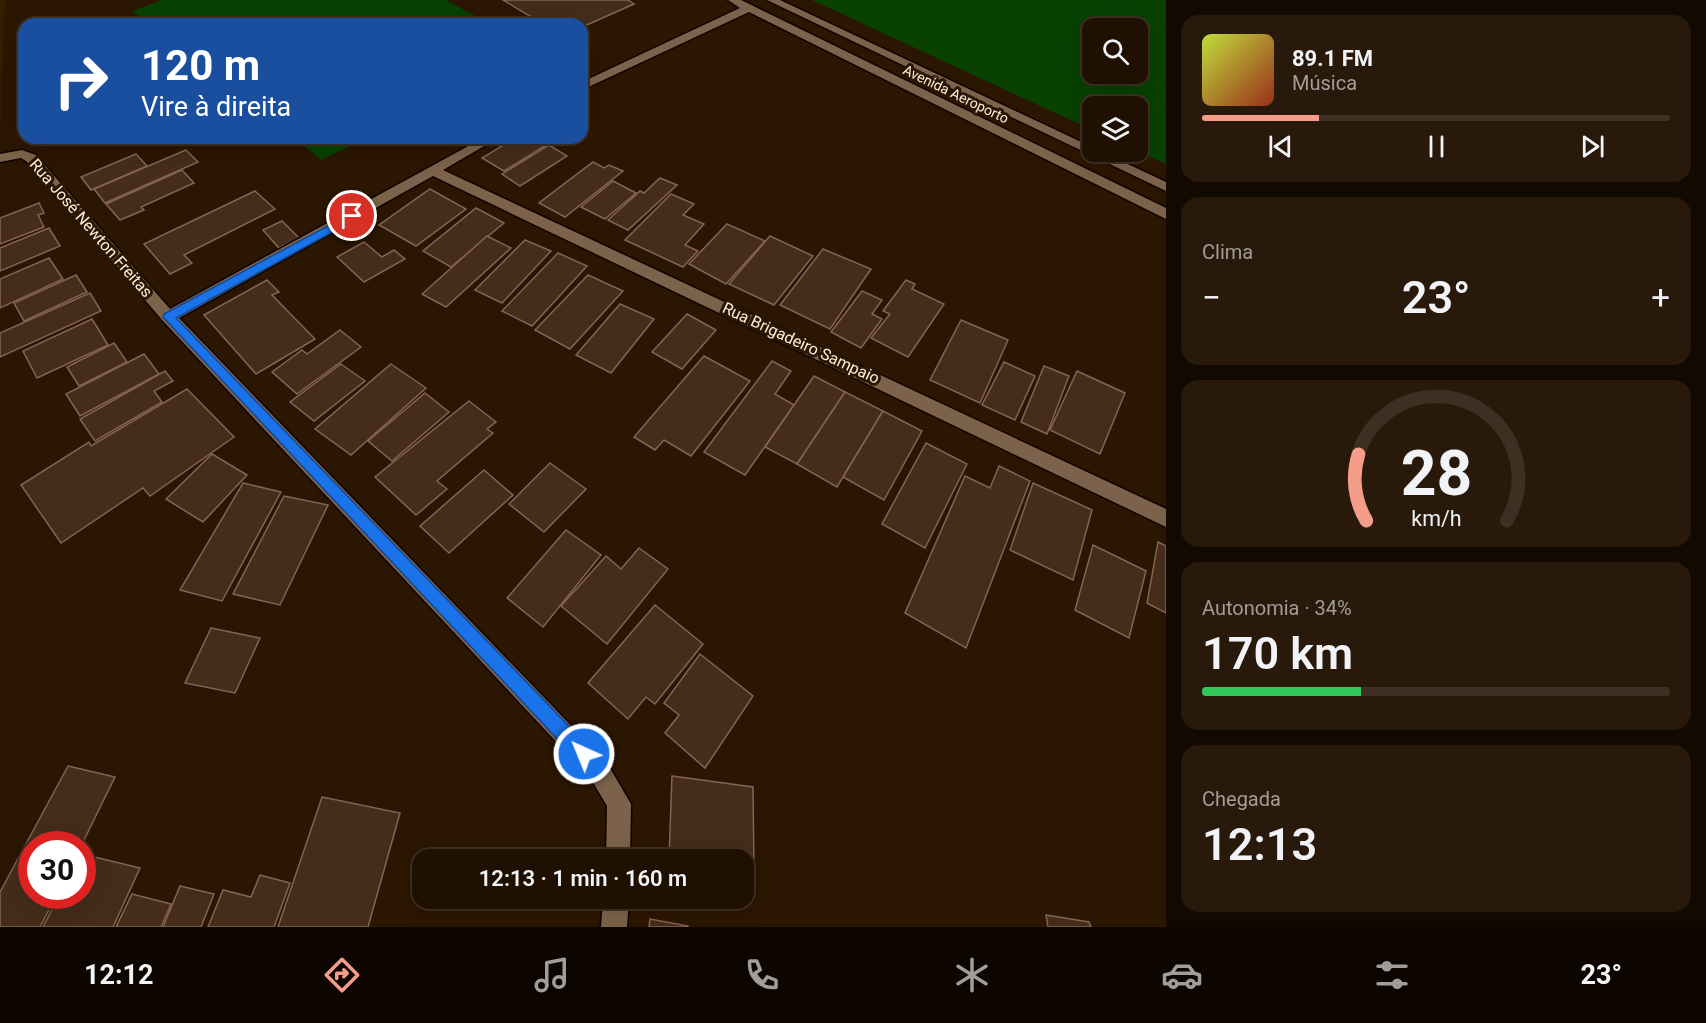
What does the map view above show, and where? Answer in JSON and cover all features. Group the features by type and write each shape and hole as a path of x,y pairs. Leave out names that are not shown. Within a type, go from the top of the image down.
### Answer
{"street":[{"name":"Avenida Aeroporto","path":"733,0 1166,214"},
{"name":"Avenida Aeroporto","path":"772,0 1166,188"},
{"path":"588,83 748,8"},
{"path":"168,317 481,144"},
{"name":"Rua José Newton Freitas","path":"3,157 22,154 32,158 168,317 599,771 619,804 618,849"},
{"name":"Rua Brigadeiro Sampaio","path":"434,171 1166,518"},
{"path":"614,927 615,909"}],"shaded area":[{"path":"0,0 5,0 0,139"}],"green space":[{"path":"162,0 446,0 479,18 141,18 132,11"},
{"path":"812,0 1166,0 1166,164 1148,156 1148,96 1082,96 1082,125"},
{"path":"302,144 353,144 322,160"}],"building":[{"path":"503,0 628,0 634,4 588,24 588,18 533,18"},
{"path":"505,144 548,144 504,171 482,158"},
{"path":"549,145 567,156 520,186 502,174"},
{"path":"186,150 198,162 105,203 94,189"},
{"path":"136,154 147,166 91,190 81,177"},
{"path":"593,162 604,168 609,165 623,171 565,217 539,203"},
{"path":"182,170 194,183 141,207 144,210 120,220 106,204"},
{"path":"660,178 677,185 628,230 608,220 640,191 644,193"},
{"path":"613,181 636,193 605,219 581,207"},
{"path":"430,189 466,209 416,246 379,225"},
{"path":"255,191 275,209 184,255 192,263 170,274 144,244"},
{"path":"671,194 694,204 683,215 704,224 685,245 698,251 683,267 625,240"},
{"path":"39,203 44,213 38,215 44,227 0,244 0,218"},
{"path":"476,208 504,223 451,267 423,251"},
{"path":"282,221 299,238 279,248 263,230"},
{"path":"727,224 765,241 726,284 689,264"},
{"path":"49,228 60,246 0,271 0,248"},
{"path":"487,236 511,248 446,307 422,294"},
{"path":"770,236 813,256 774,305 729,284"},
{"path":"525,240 551,251 502,303 475,290"},
{"path":"364,242 382,257 394,250 405,259 364,282 337,257"},
{"path":"823,249 871,269 830,329 780,305"},
{"path":"558,253 587,266 532,326 502,311"},
{"path":"49,258 63,279 0,308 0,279"},
{"path":"76,275 87,292 24,321 14,303"},
{"path":"588,275 623,291 570,349 535,330"},
{"path":"267,280 279,292 272,295 315,339 256,374 204,315"},
{"path":"906,280 915,284 912,289 944,304 908,357 871,338 890,314 883,311"},
{"path":"862,291 882,300 872,314 882,319 861,348 831,332"},
{"path":"90,293 101,311 0,357 0,333"},
{"path":"620,304 654,319 611,373 576,355"},
{"path":"687,314 716,330 682,369 652,352"},
{"path":"92,319 108,345 37,378 23,351"},
{"path":"961,320 1008,340 980,403 930,380"},
{"path":"340,330 361,347 297,394 272,372 302,350 307,354"},
{"path":"114,343 127,362 79,386 67,367"},
{"path":"144,354 159,374 80,416 66,394"},
{"path":"704,356 750,381 691,456 664,440 655,450 634,437"},
{"path":"772,361 791,371 775,394 794,405 745,475 704,452"},
{"path":"1004,362 1035,376 1015,420 982,405"},
{"path":"341,364 365,381 314,421 290,402"},
{"path":"391,364 426,388 351,455 315,429"},
{"path":"1044,366 1069,376 1047,434 1021,422"},
{"path":"165,371 173,381 154,391 162,402 95,441 80,419"},
{"path":"1077,371 1125,393 1100,454 1050,430"},
{"path":"814,376 845,392 797,464 765,447"},
{"path":"187,389 234,437 150,496 143,488 61,543 21,485 89,442 91,446"},
{"path":"845,392 883,411 837,487 797,464"},
{"path":"425,393 449,412 392,461 368,441"},
{"path":"469,401 496,422 487,429 493,433 437,481 447,489 416,515 375,477"},
{"path":"883,411 922,431 884,500 843,477"},
{"path":"926,443 967,464 925,548 882,524"},
{"path":"212,454 247,475 203,522 166,499"},
{"path":"550,463 586,489 544,532 509,504"},
{"path":"999,466 1030,481 966,648 905,613 965,476 990,488"},
{"path":"484,470 513,495 449,553 420,526"},
{"path":"243,483 281,492 222,601 180,590"},
{"path":"1033,483 1092,510 1073,580 1010,550"},
{"path":"284,496 328,505 280,605 233,594"},
{"path":"566,530 601,555 543,627 507,598"},
{"path":"1158,542 1166,546 1166,613 1147,603"},
{"path":"1093,545 1146,571 1129,638 1075,610"},
{"path":"639,548 668,569 607,644 561,606 606,556 621,569"},
{"path":"655,605 703,644 655,704 646,697 628,719 588,683"},
{"path":"211,628 260,638 235,693 185,683"},
{"path":"700,654 753,696 705,768 665,733 679,715 664,703"},
{"path":"68,766 115,777 88,831 33,831"},
{"path":"672,776 753,787 754,849 669,849"},
{"path":"322,797 400,813 368,927 278,927"},
{"path":"96,857 140,868 113,927 43,927 52,909 96,909"},
{"path":"18,859 18,909 49,909 40,927 0,927 0,892"},
{"path":"260,875 290,883 274,927 208,927 223,890 251,897"},
{"path":"180,886 214,894 201,927 163,927"},
{"path":"132,894 171,904 161,927 116,927"},
{"path":"1046,915 1089,922 1091,927 1048,927"},
{"path":"650,919 688,926 688,927 649,927"}],"route":[{"path":"352,216 168,317 584,754"}]}
